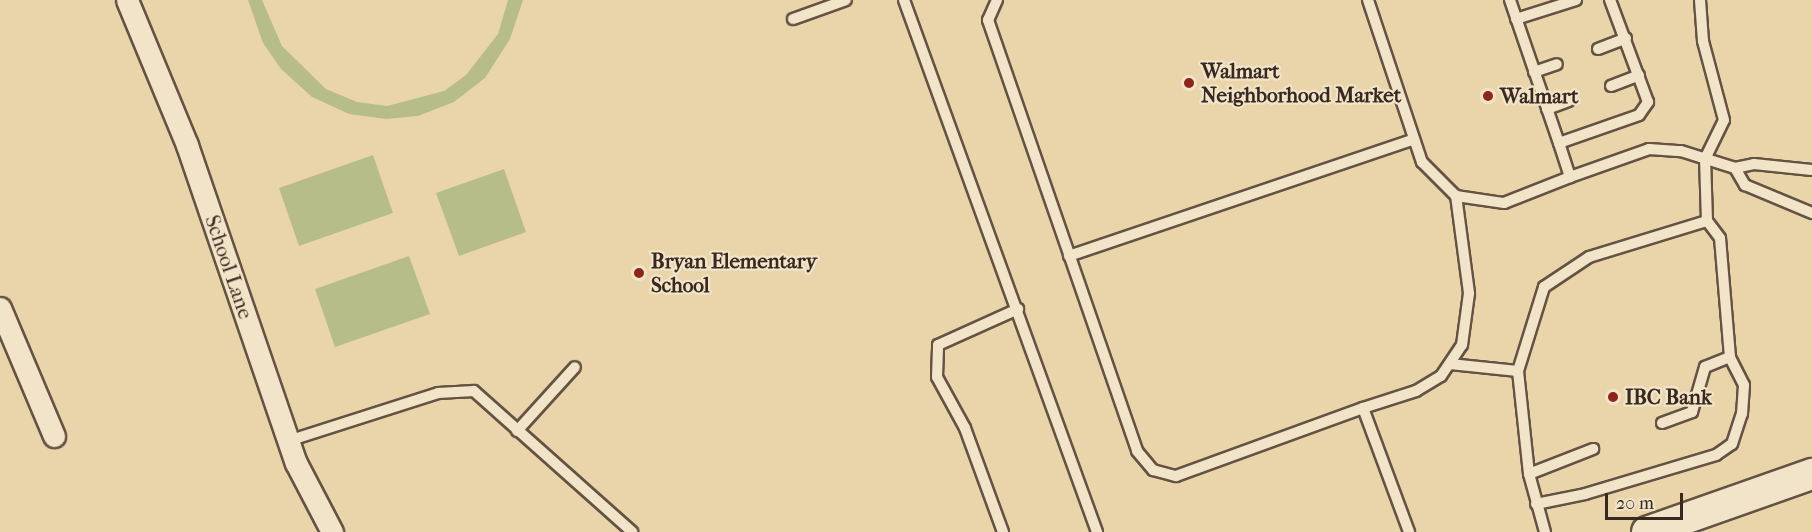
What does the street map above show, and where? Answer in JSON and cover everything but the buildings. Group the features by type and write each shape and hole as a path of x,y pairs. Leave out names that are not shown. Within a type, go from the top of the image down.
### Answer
{"street":[{"name":"School Lane","path":"127,0 188,145 288,441 332,532"},
{"path":"0,308 54,436"},
{"path":"1647,532 1687,525 1812,474"}],"lane":[{"path":"793,19 846,0"},
{"path":"904,0 1097,532"},
{"path":"997,0 988,20 1137,451 1153,470 1176,476 1416,391 1441,376 1462,345 1469,293 1456,196"},
{"path":"1368,0 1422,162 1456,196 1504,203 1649,149 1681,151 1735,168 1755,164 1812,170"},
{"path":"1510,0 1570,177"},
{"path":"1516,19 1576,0"},
{"path":"1558,143 1639,115 1648,102 1610,0"},
{"path":"1536,504 1585,494 1716,455 1732,444 1742,414 1744,385 1730,357 1720,238 1707,221 1705,159 1724,120 1703,41 1700,0"},
{"path":"1598,49 1626,38"},
{"path":"1534,72 1557,64"},
{"path":"1611,86 1639,75"},
{"path":"1547,109 1569,100"},
{"path":"1069,256 1414,139"},
{"path":"1735,168 1745,185 1812,213"},
{"path":"1545,532 1528,474 1518,371 1544,287 1589,257 1707,221"},
{"path":"1003,532 965,428 937,377 938,345 1017,309"},
{"path":"1662,423 1692,412 1705,367 1730,357"},
{"path":"1450,364 1518,371"},
{"path":"517,431 575,367"},
{"path":"288,441 438,393 474,391 632,532"},
{"path":"1363,408 1408,532"},
{"path":"1528,474 1593,449"}],"green space":[{"path":"248,0 262,0 282,46 326,89 357,102 387,106 444,91 466,75 498,34 508,0 523,0 510,39 485,78 454,102 418,116 386,119 349,114 312,97 281,69 263,43"},
{"path":"373,155 393,213 299,246 279,188"},
{"path":"504,169 526,232 459,256 436,193"},
{"path":"409,256 430,314 335,347 315,289"}],"place":[{"name":"Walmart Neighborhood Market","path":"1189,83"},
{"name":"Walmart","path":"1488,96"},
{"name":"Bryan Elementary School","path":"639,273"},
{"name":"IBC Bank","path":"1613,397"}]}
